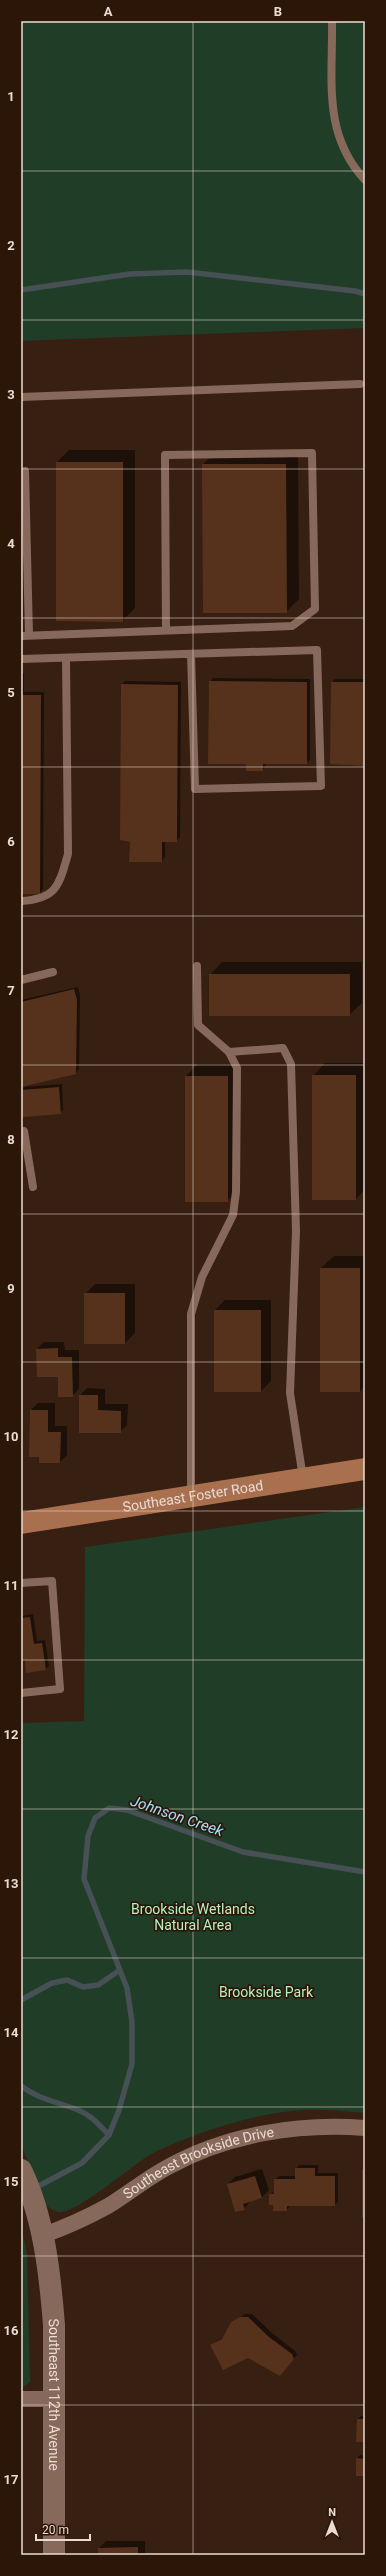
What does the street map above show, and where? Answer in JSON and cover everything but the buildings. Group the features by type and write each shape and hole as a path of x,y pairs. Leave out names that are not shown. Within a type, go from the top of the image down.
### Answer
{"main road":[{"name":"Southeast Foster Road","path":"21,1523 365,1470"},
{"name":"Southeast 112th Avenue","path":"21,2171 34,2206 42,2236 51,2290 54,2399 54,2555"}],"street":[{"name":"Southeast Brookside Drive","path":"42,2236 73,2224 104,2208 170,2166 221,2144 248,2137 295,2129 365,2128"},
{"path":"21,2399 54,2399"}],"lane":[{"path":"332,21 334,125 343,151 354,168 365,180"},
{"path":"21,397 360,384"},
{"path":"25,471 25,635 292,626 314,609 312,453 165,455 166,630"},
{"path":"21,659 317,650 321,786 195,790 191,654"},
{"path":"21,901 38,900 58,886 68,854 66,658"},
{"path":"191,1497 191,1314 202,1277 233,1215 236,1192 237,1068 229,1052 198,1025 197,966"},
{"path":"21,980 53,972"},
{"path":"229,1052 283,1048 291,1064 296,1231 290,1393 303,1479"},
{"path":"21,1132 24,1131 33,1187"},
{"path":"21,1583 52,1581 60,1689 21,1693"}],"green space":[{"path":"21,21 365,21 365,328 21,341"},
{"name":"Brookside Wetlands Natural Area","path":"365,1507 365,2113 328,2110 301,2110 276,2113 221,2126 185,2139 153,2153 91,2197 67,2211 59,2212 50,2208 43,2202 38,2194 21,2146 21,1723 84,1721 85,1547"},
{"path":"21,2225 27,2254 30,2382 21,2389"}],"waterway":[{"path":"21,290 130,274 187,272 355,291 365,294"},
{"name":"Johnson Creek","path":"33,2189 82,2163 109,2135 119,2110 132,2064 132,2022 127,1988 84,1879 88,1836 95,1818 109,1808 127,1810 243,1852 365,1872"},
{"name":"Johnson Creek","path":"21,2000 52,1983 67,1980 83,1987 98,1985 120,1970"},
{"name":"Johnson Creek","path":"21,2086 41,2097 83,2112 95,2121 109,2135"}],"park label":[{"name":"Brookside Park","path":"266,1992"}]}
